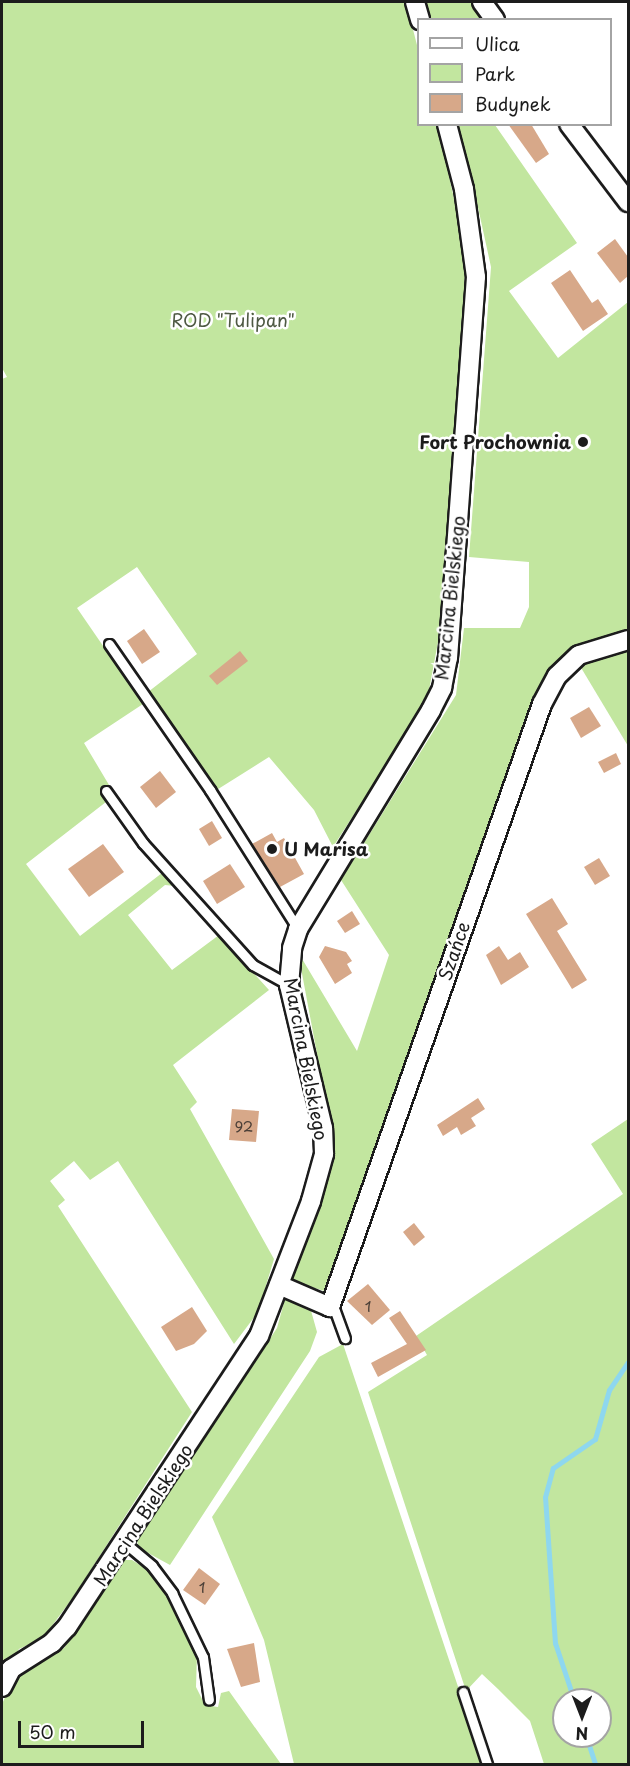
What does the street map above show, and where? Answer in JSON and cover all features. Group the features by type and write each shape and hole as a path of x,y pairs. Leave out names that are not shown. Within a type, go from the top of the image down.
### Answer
{"street":[{"path":"415,2 419,18"},
{"path":"482,2 494,18"},
{"name":"Marcina Bielskiego","path":"2,1687 11,1669 52,1643 67,1627 125,1543 259,1336 311,1201 324,1154 321,1112 289,986 298,928 411,747 442,688 448,658 476,277 464,189 448,126"},
{"path":"571,126 628,202"},
{"name":"Szańce","path":"330,1307 542,704 557,676 579,655 628,639"},
{"path":"279,1285 330,1307"}],"lane":[{"path":"109,644 210,790 298,928"},
{"path":"106,791 143,843 253,965 289,986"},
{"path":"330,1307 345,1338"},
{"path":"125,1543 152,1566 172,1593 203,1657 209,1700"},
{"path":"463,1692 487,1764"}],"green space":[{"name":"ROD \"Tulipan\"","path":"2,2 406,2 417,45 417,126 438,126 466,254 449,583 427,701 333,847 314,810 269,757 215,791 148,692 197,654 137,567 77,608 143,704 84,743 115,795 26,864 80,936 162,873 175,886 165,885 128,915 172,970 219,935 269,990 173,1065 197,1102 190,1109 274,1259 258,1312 234,1344 118,1161 90,1180 74,1161 50,1181 65,1200 58,1206 192,1412 74,1596 43,1638 19,1649 2,1680 2,379 7,377 2,368"},
{"path":"422,2 472,2 484,18 426,18"},
{"path":"456,126 496,126 577,243 509,291 558,358 628,302 628,632 577,648 560,660 538,688 328,1292 291,1281 334,1145 298,952 357,1051 389,955 341,880 456,695 464,628 520,628 529,607 529,562 469,557 491,267 467,157"},
{"path":"628,646 628,746 577,661"},
{"path":"628,1119 628,1764 544,1764 530,1721 482,1674 466,1691 368,1392 427,1355 416,1336 623,1194 591,1144"},
{"path":"285,1299 310,1307 317,1332 310,1351 170,1565 139,1548 137,1541 277,1328"},
{"path":"343,1344 484,1764 294,1764 264,1640 212,1517 319,1357"},
{"path":"124,1560 132,1560 156,1575 197,1654 196,1687 205,1705 218,1707 221,1693 229,1691 281,1764 2,1764 2,1704 16,1674 64,1648"}],"building":[{"path":"509,126 532,126 549,154 536,163"},
{"path":"615,239 628,257 628,276 620,283 597,253"},
{"path":"570,270 592,303 598,299 608,314 583,331 551,283"},
{"path":"144,629 160,652 142,664 127,641"},
{"path":"240,651 248,661 217,685 209,676"},
{"path":"589,707 601,726 581,738 570,718"},
{"path":"616,753 621,764 604,773 598,762"},
{"path":"160,771 176,792 156,808 140,787"},
{"path":"212,821 222,838 209,846 199,829"},
{"path":"272,833 277,842 284,838 304,874 280,887 252,844"},
{"path":"103,844 124,872 89,897 68,869"},
{"path":"599,858 610,876 595,885 584,867"},
{"path":"230,864 245,887 217,904 203,881"},
{"path":"552,898 568,924 557,931 587,980 572,989 526,914"},
{"path":"352,911 360,924 345,933 337,921"},
{"path":"325,946 346,952 352,961 347,964 352,973 335,984 319,957"},
{"path":"499,946 508,960 520,952 529,967 501,985 486,955"},
{"path":"478,1098 485,1109 471,1118 476,1126 461,1135 457,1127 443,1136 437,1125"},
{"path":"232,1109 259,1111 256,1142 229,1140"},
{"path":"414,1223 425,1237 414,1246 403,1232"},
{"path":"368,1284 390,1310 372,1325 347,1301"},
{"path":"192,1307 207,1331 194,1344 176,1351 161,1327"},
{"path":"400,1311 426,1350 378,1377 371,1363 407,1344 389,1318"},
{"path":"199,1568 220,1584 205,1605 183,1590"},
{"path":"254,1643 260,1682 241,1687 227,1649"}],"waterway":[{"path":"570,1688 555,1643 545,1497 553,1468 595,1439 609,1390 628,1362"},
{"path":"590,1748 595,1764"}],"place":[{"name":"Fort Prochownia","path":"583,442"},
{"name":"U Marisa","path":"272,849"}]}
